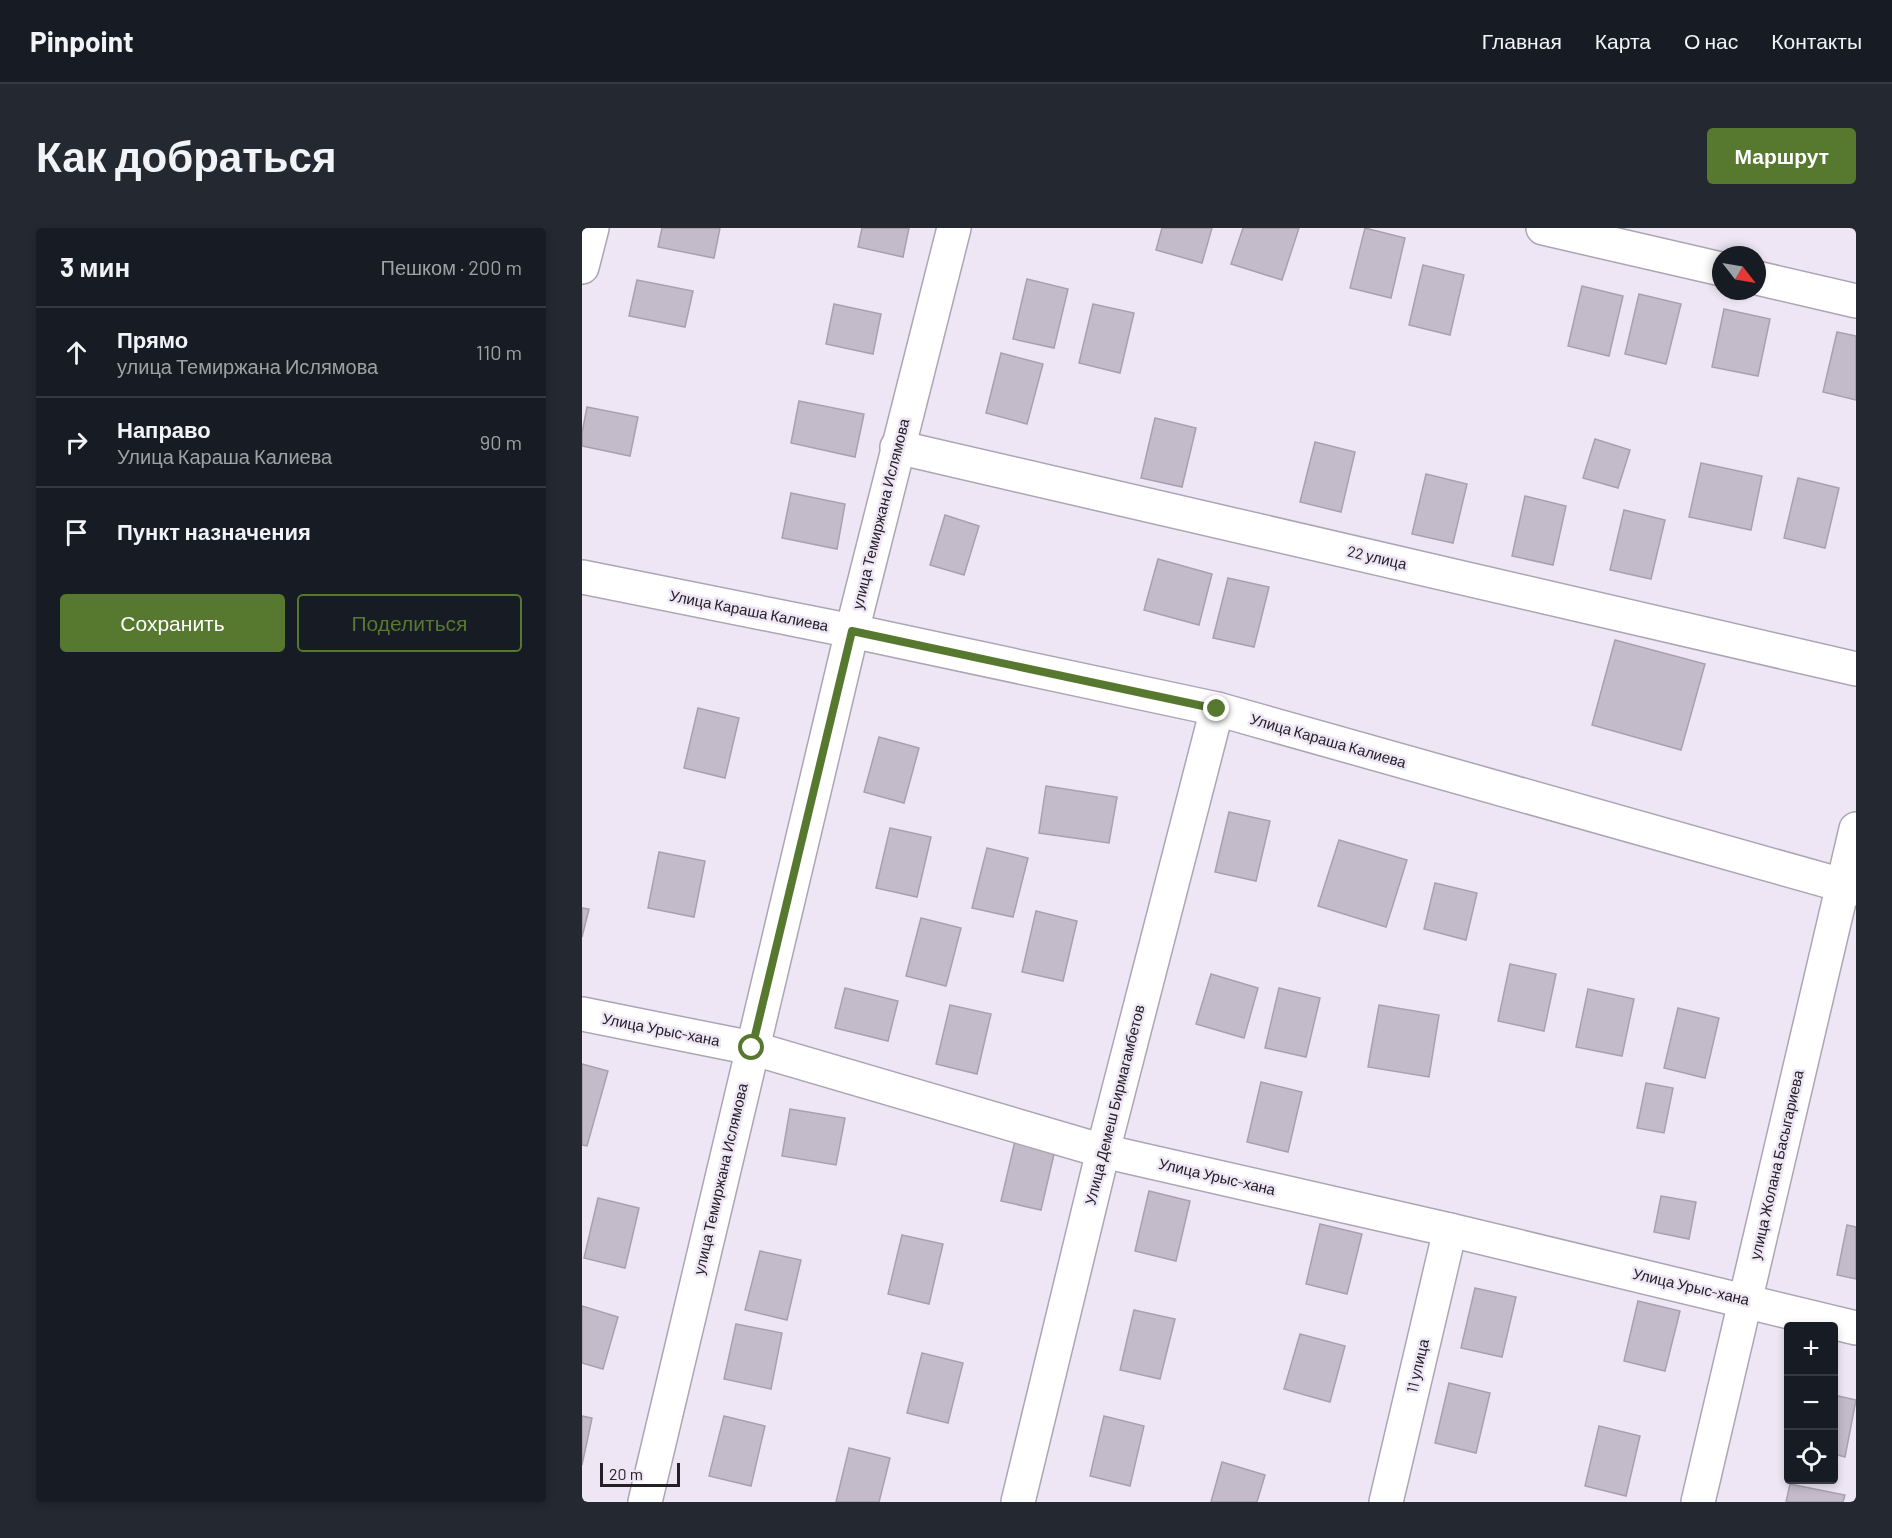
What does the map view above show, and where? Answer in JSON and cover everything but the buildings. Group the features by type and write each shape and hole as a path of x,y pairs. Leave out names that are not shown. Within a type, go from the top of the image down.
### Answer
{"street":[{"path":"582,267 592,228"},
{"name":"улица Темиржана Ислямова","path":"645,1502 852,631 954,228"},
{"path":"1543,228 1712,268"},
{"path":"1766,280 1856,301"},
{"name":"22 улица","path":"897,447 1856,669"},
{"name":"Улица Караша Калиева","path":"582,577 852,631 1217,709 1849,887"},
{"name":"Улица Демеш Бирмагамбетов","path":"1018,1502 1103,1151 1217,709"},
{"name":"улица Жолана Басыгариева","path":"1698,1502 1849,887 1856,829"},
{"name":"Улица Урыс-хана","path":"582,1014 752,1048 1103,1151 1450,1230 1856,1328"},
{"name":"11 улица","path":"1386,1502 1450,1230"}],"route":[{"path":"752,1048 852,631 1217,709"}]}
